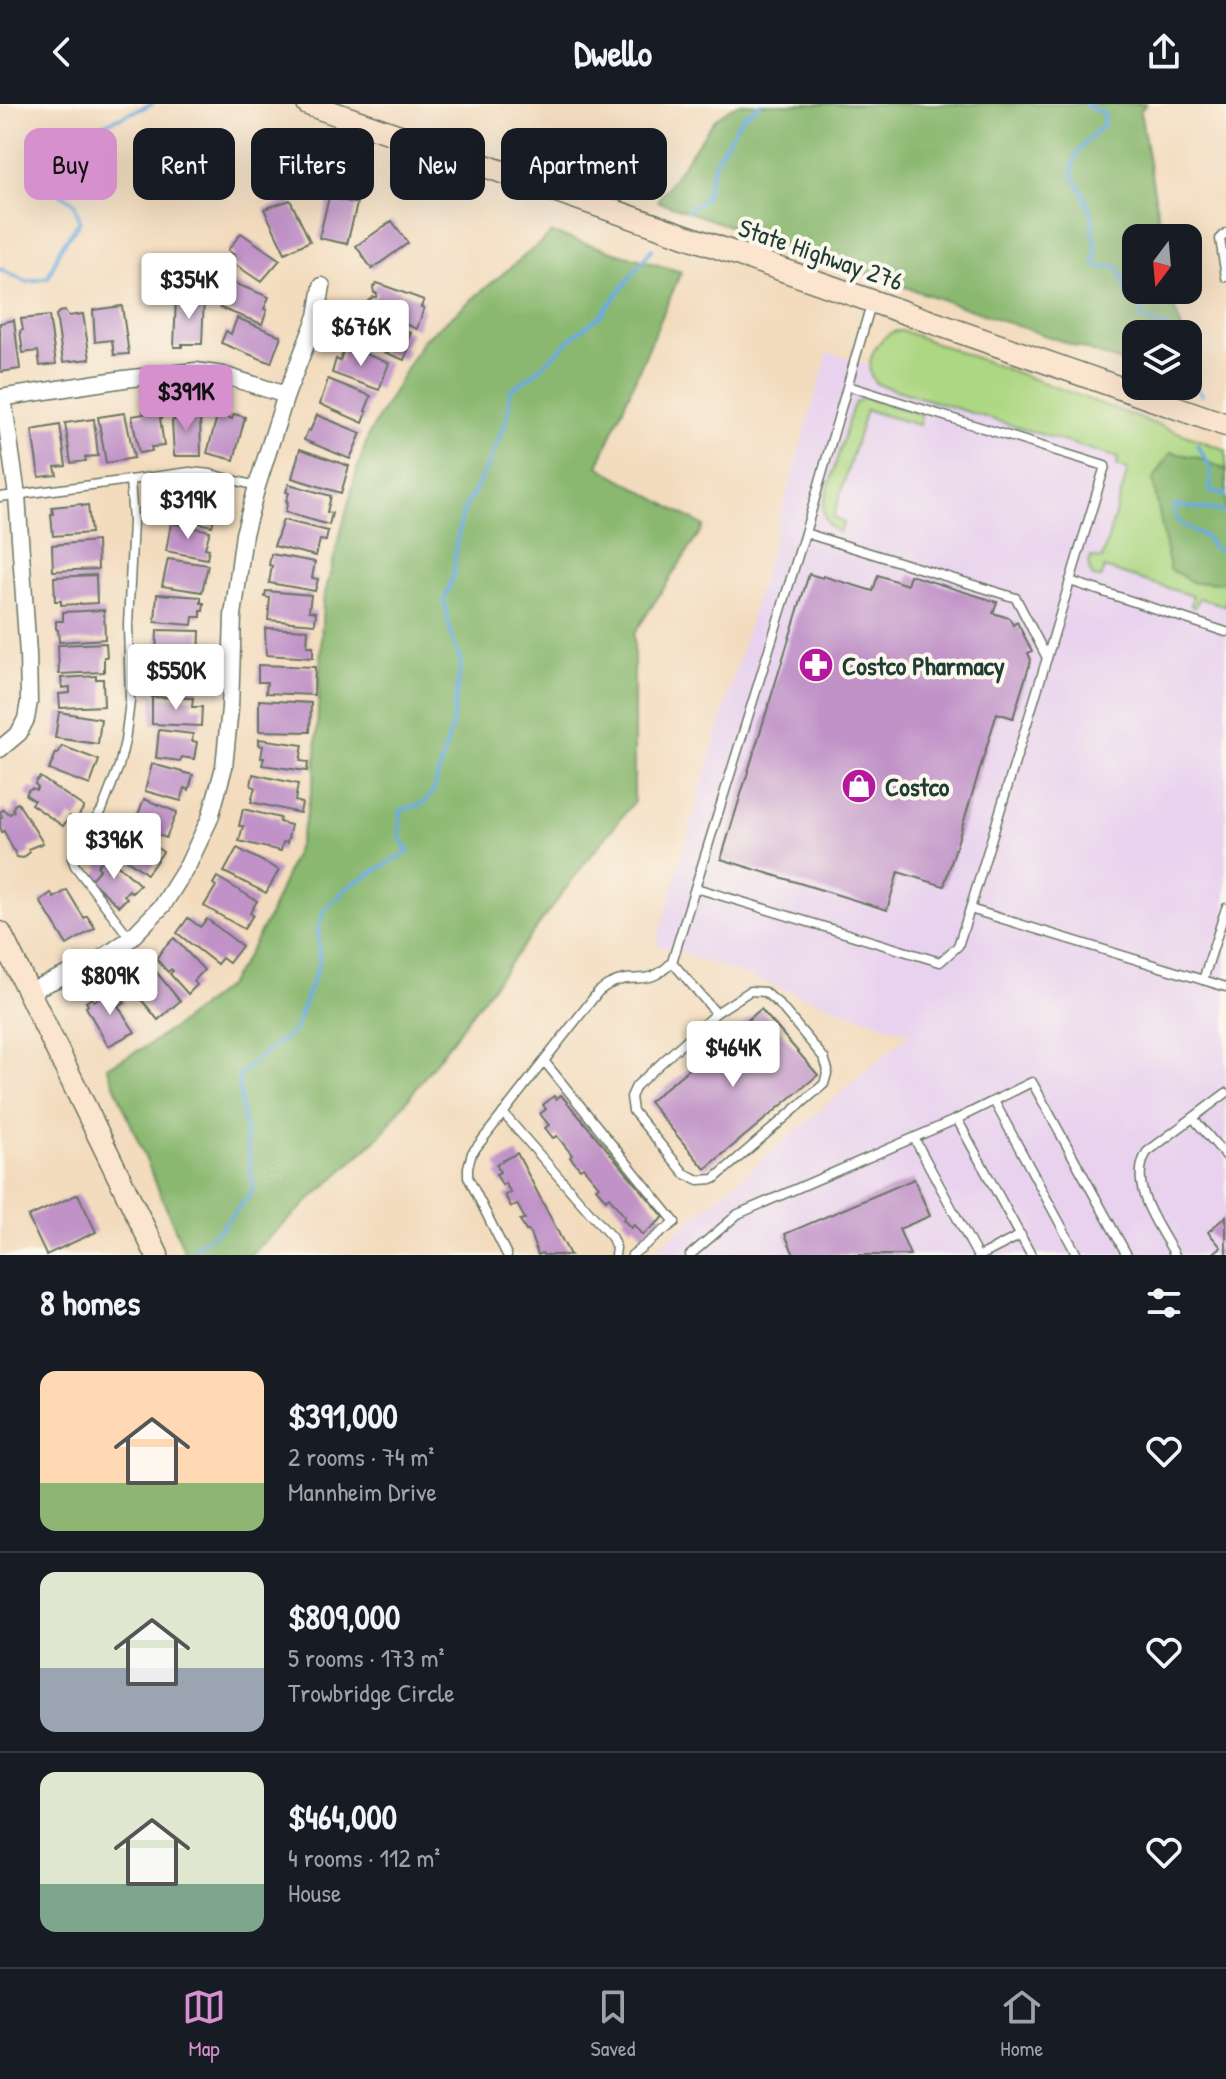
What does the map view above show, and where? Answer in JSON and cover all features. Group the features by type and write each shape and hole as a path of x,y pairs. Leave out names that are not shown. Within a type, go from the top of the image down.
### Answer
{"street":[{"name":"State Highway 276","path":"308,104 1226,425"},
{"path":"29,991 98,961 130,939 163,905 188,865 210,818 224,767 230,708 233,616 244,534 286,395 317,316 322,286"},
{"path":"0,749 19,733 29,702 28,654 8,496 1,398 196,371 223,375 286,395"},
{"path":"0,933 157,1255"}],"lane":[{"path":"1226,233 1220,239 1226,277"},
{"path":"507,1255 468,1177 472,1153 598,992 623,980 647,979 661,974 672,962 805,533 872,302"},
{"path":"696,888 940,962 958,946 1047,658 1105,466 848,386"},
{"path":"8,496 190,472 257,486"},
{"path":"130,480 133,521 128,625 130,701 125,741 102,810 72,858 130,939"},
{"path":"805,533 1016,598 1047,658"},
{"path":"1070,581 1226,632"},
{"path":"1203,980 1226,908"},
{"path":"970,909 1226,987"},
{"path":"672,962 716,1013"},
{"path":"750,991 765,992 779,1004 824,1058 828,1070 824,1084 714,1179 699,1180 685,1174 633,1111 631,1097 636,1086 716,1013 750,991"},
{"path":"544,1061 675,1222 632,1255"},
{"path":"690,1255 738,1214 957,1119 1032,1082 1127,1255"},
{"path":"1175,1255 1147,1203 1140,1172 1142,1160 1147,1152 1226,1093"},
{"path":"994,1101 1077,1255"},
{"path":"503,1113 612,1238 615,1255"},
{"path":"1193,1118 1226,1156"},
{"path":"957,1119 1031,1255"},
{"path":"914,1138 980,1255 1021,1235"}],"shaded area":[{"path":"828,352 1226,478 1226,1255 650,1255 910,1034 656,944"}],"green space":[{"path":"737,104 1146,104 1140,111 1160,224 1122,224 1122,304 1173,304 1179,320 1122,320 1122,362 657,201 667,200 667,187 716,118"},
{"path":"552,233 681,272 598,466 704,526 634,634 634,802 380,1136 250,1255 186,1255 107,1067 145,1047 227,986 269,916 298,846 315,774 323,601 369,434 423,340"},
{"path":"897,331 1226,450 1226,606 1199,598 1195,608 1191,605 1193,596 1104,568 1101,578 1093,577 1089,570 1090,560 1091,557 1102,559 1128,470 1117,466 1118,458 877,384 870,370 873,353 883,339"},
{"path":"864,398 921,414 920,424 866,410 833,518 844,523 839,532 827,522 823,506 852,409"},
{"path":"1171,452 1199,458 1226,470 1226,582 1194,583 1170,569 1153,480"}],"building":[{"path":"290,200 310,241 285,253 264,209"},
{"path":"328,200 357,204 347,244 319,238"},
{"path":"392,221 408,243 372,269 356,246"},
{"path":"241,233 280,260 261,282 230,261 234,255 228,250"},
{"path":"226,280 269,297 262,324 220,308 226,293 221,291"},
{"path":"377,283 424,300 417,329 369,309 368,301 376,297 373,287"},
{"path":"176,297 204,298 202,344 174,347"},
{"path":"122,306 129,354 114,355 112,340 95,342 93,310"},
{"path":"65,311 69,316 83,314 90,359 63,362 56,315"},
{"path":"366,315 411,333 403,348 408,350 404,360 357,341 362,327 366,329 367,325 363,324"},
{"path":"49,316 56,364 40,366 38,351 23,353 21,319"},
{"path":"237,318 281,336 271,363 221,343 226,331 231,334"},
{"path":"14,320 20,369 0,372 0,323"},
{"path":"342,345 389,363 379,390 332,373 336,359 340,361"},
{"path":"328,379 371,396 363,423 320,404"},
{"path":"161,408 164,446 151,447 152,451 139,453 132,416"},
{"path":"173,408 191,408 191,415 200,414 201,456 174,456"},
{"path":"125,413 134,458 106,463 98,417"},
{"path":"218,413 232,419 234,414 245,417 234,460 207,453"},
{"path":"317,415 361,433 350,459 304,440"},
{"path":"94,419 98,456 71,463 65,423"},
{"path":"60,425 66,466 55,467 57,475 39,477 32,430"},
{"path":"300,449 349,466 341,493 292,478"},
{"path":"289,484 331,496 327,512 332,513 329,525 285,512"},
{"path":"179,490 221,500 212,526 173,517"},
{"path":"88,505 91,533 53,536 52,507"},
{"path":"283,520 328,531 326,541 320,540 316,556 274,546"},
{"path":"171,523 210,531 205,548 209,549 207,559 166,551"},
{"path":"97,541 98,569 53,571 52,545"},
{"path":"271,554 315,562 312,578 318,579 315,591 269,583"},
{"path":"168,559 208,565 202,592 162,586"},
{"name":"Costco","path":"809,574 873,591 878,575 907,585 910,575 997,602 993,613 1009,618 1013,625 1017,622 1032,651 1028,653 1031,660 1013,718 997,713 944,886 898,872 887,910 721,859"},
{"path":"96,575 97,603 61,605 61,601 55,601 54,577"},
{"path":"266,591 311,595 309,611 316,612 315,624 268,620 270,598 265,597"},
{"path":"157,594 201,597 201,603 204,603 201,617 193,617 192,625 155,622"},
{"path":"104,610 105,639 59,642 56,621 63,621 63,612"},
{"path":"265,628 308,630 307,646 313,646 313,658 266,655"},
{"path":"157,630 200,631 199,660 156,658"},
{"path":"106,643 104,672 59,674 58,645"},
{"path":"160,663 197,664 199,693 159,691"},
{"path":"258,665 315,667 314,695 266,693 267,682 258,682"},
{"path":"96,676 96,679 103,679 104,706 60,708 59,694 70,693 70,687 62,688 61,678"},
{"path":"152,697 193,698 192,707 202,707 201,726 152,724"},
{"path":"259,700 311,703 310,732 259,731"},
{"path":"59,712 101,719 98,744 55,738"},
{"path":"159,730 193,734 192,741 197,742 194,759 156,758"},
{"path":"259,739 303,745 300,761 308,762 307,771 262,765 263,746 259,745"},
{"path":"62,746 99,760 90,785 49,770"},
{"path":"152,764 193,775 189,790 185,788 181,801 145,791"},
{"path":"253,774 298,784 295,801 302,803 300,813 251,802 255,787 251,786"},
{"path":"40,777 84,807 76,820 70,816 63,826 31,804 34,800 26,795 32,788 36,790 38,787 35,784"},
{"path":"144,799 177,812 166,838 134,825"},
{"path":"18,803 43,843 28,849 30,852 23,858 17,857 0,827 0,812 3,810 10,814"},
{"path":"243,809 280,818 279,822 291,825 287,843 283,842 281,851 239,841"},
{"path":"127,826 163,852 147,874 108,846 116,834 120,836"},
{"path":"237,848 279,870 266,893 224,872"},
{"path":"107,855 140,885 132,893 129,890 124,895 127,898 119,906 90,880"},
{"path":"217,877 257,901 244,929 204,906 216,886 213,884"},
{"path":"67,890 84,918 87,916 95,928 67,945 40,901 51,893 54,898"},
{"path":"188,918 200,927 207,919 242,946 229,963 222,958 217,964 177,933"},
{"path":"174,938 204,970 194,981 197,985 188,994 170,974 173,971 168,972 156,959"},
{"path":"149,963 180,1001 158,1020 126,981"},
{"path":"117,988 125,1003 118,1006 135,1032 108,1046 86,1002"},
{"path":"761,1009 818,1075 705,1169 649,1102"},
{"path":"561,1095 664,1217 642,1235 634,1225 631,1228 623,1219 625,1217 609,1197 606,1200 596,1188 599,1186 583,1167 580,1169 557,1136 553,1138 545,1128 549,1125 540,1114 546,1109 543,1105 554,1096 556,1099"},
{"path":"517,1153 570,1255 538,1255 529,1231 520,1220 525,1219 517,1204 511,1207 505,1195 511,1193 496,1174 500,1172 496,1164"},
{"path":"914,1179 930,1216 899,1229 910,1255 794,1255 785,1234"},
{"path":"78,1194 96,1232 46,1255 28,1217"},
{"path":"1226,1216 1226,1255 1211,1255 1221,1247 1208,1232"}],"waterway":[{"path":"0,269 26,282 48,278 61,247 80,221 74,203 46,183 49,157 71,132 102,125 152,104"},
{"path":"687,211 705,198 715,161 742,118 760,104"},
{"path":"1086,104 1104,114 1104,124 1077,155 1073,170 1091,212 1096,250 1094,262 1102,267 1117,266 1130,300 1133,304 1139,303 1142,319 1145,320"},
{"path":"194,1248 219,1230 253,1191 239,1076 256,1059 294,1032 319,963 318,930 324,910 348,887 409,851 399,835 401,810 422,804 433,792 451,730 461,662 444,601 454,574 463,512 488,465 508,416 510,390 534,374 577,333 600,316 652,249"},
{"path":"1197,445 1210,468 1210,490 1226,495"},
{"path":"1226,513 1174,506 1181,524 1206,538 1213,548 1226,553"}],"place":[{"name":"Costco Pharmacy","path":"816,665"},
{"name":"Costco","path":"859,786"}]}
